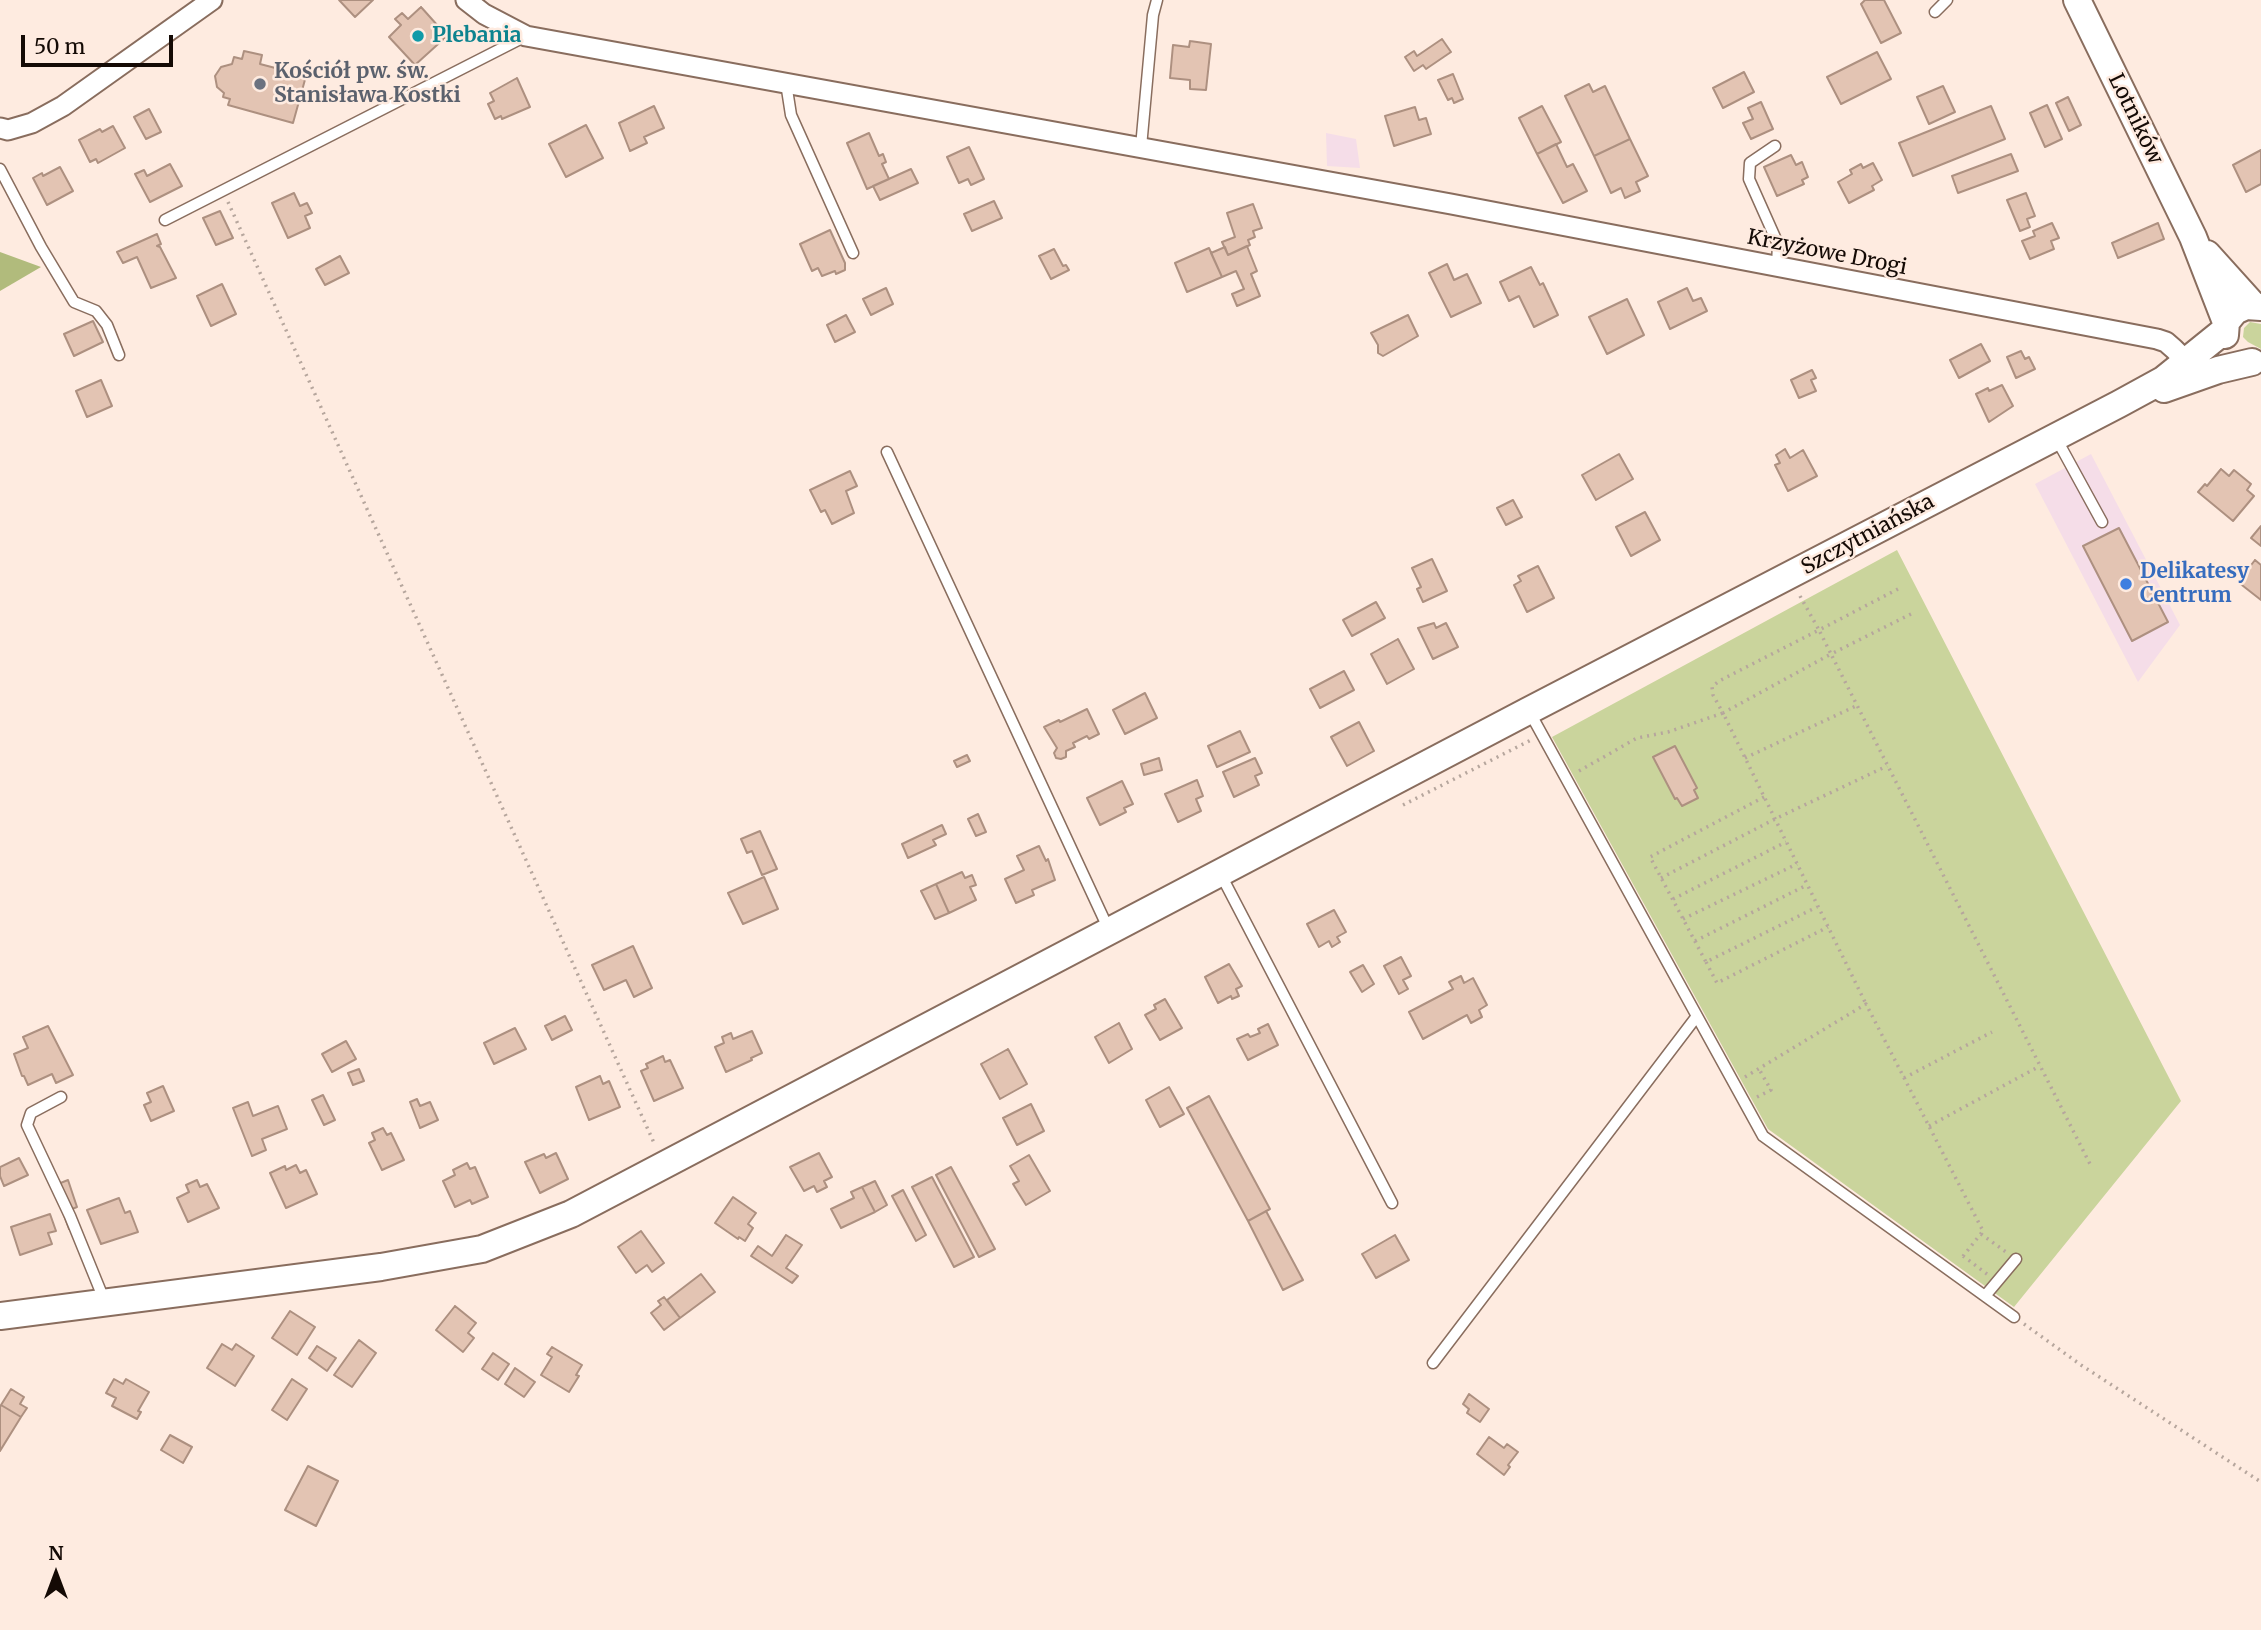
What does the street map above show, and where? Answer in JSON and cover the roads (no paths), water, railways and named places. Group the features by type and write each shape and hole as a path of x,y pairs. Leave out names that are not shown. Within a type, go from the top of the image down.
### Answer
{"street":[{"path":"0,128 8,130 32,123 62,106 212,0"},
{"name":"Krzyżowe Drogi","path":"466,0 484,14 526,36 1451,204 2157,339 2166,342 2190,370"},
{"name":"Lotników","path":"2077,0 2193,237 2226,326 2230,349 2256,364"},
{"name":"Lotników","path":"2193,237 2226,277 2257,306"},
{"name":"Szczytniańska","path":"2190,370 2235,311 2257,306"},
{"name":"Szczytniańska","path":"0,1316 381,1267 482,1249 571,1214 2163,380 2190,370 2256,364"}],"lane":[{"path":"1141,147 1153,15 1157,0"},
{"path":"1935,12 1947,0"},
{"path":"165,220 526,36"},
{"path":"785,82 791,115 853,253"},
{"path":"1775,146 1750,163 1749,179 1778,244 1777,266"},
{"path":"0,169 74,302 96,311 107,325 119,355"},
{"path":"2056,437 2102,522"},
{"path":"887,452 1110,931"},
{"path":"1528,711 1763,1136 2014,1317"},
{"path":"1220,873 1392,1203"},
{"path":"1433,1363 1697,1016"},
{"path":"61,1097 31,1112 27,1125 70,1216 105,1302"},
{"path":"1985,1296 2016,1259"}],"place":[{"name":"Plebania","path":"418,36"},
{"name":"Kościół pw. św. Stanisława Kostki","path":"260,84"},
{"name":"Delikatesy Centrum","path":"2126,584"}]}
